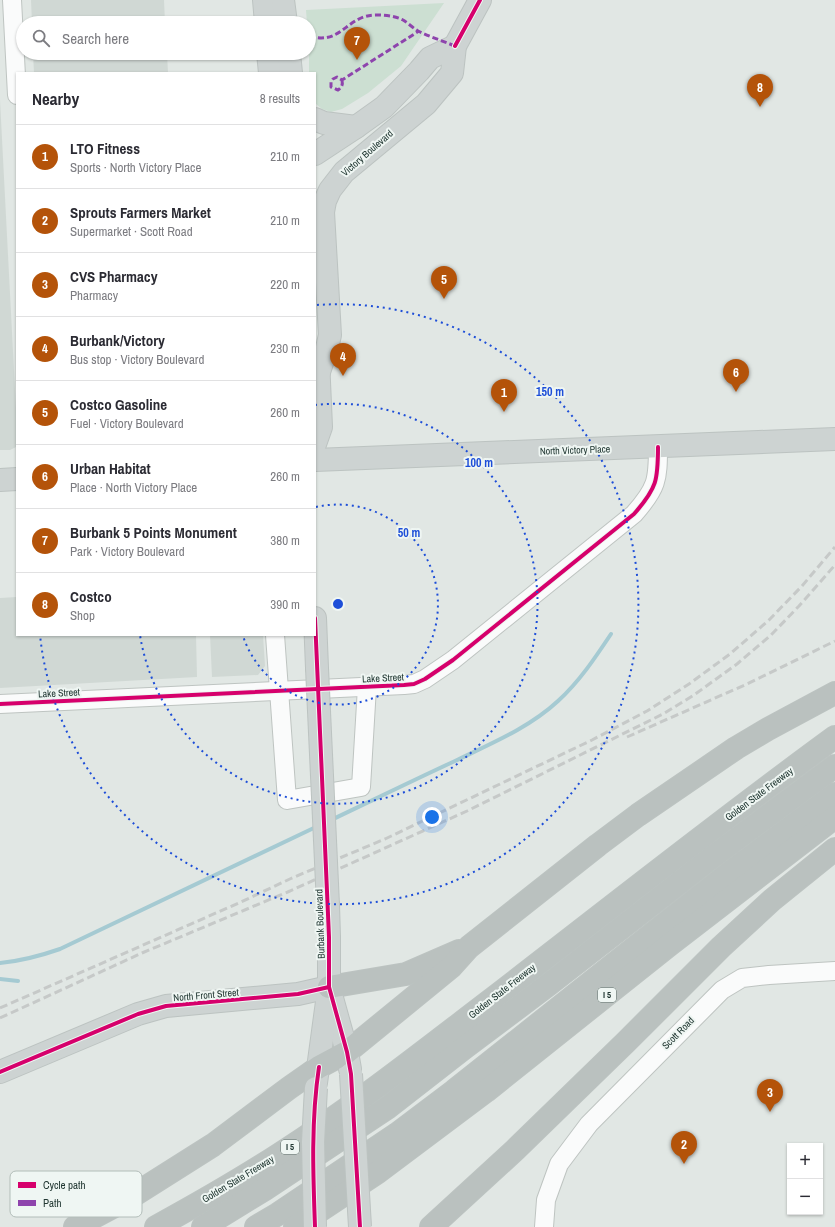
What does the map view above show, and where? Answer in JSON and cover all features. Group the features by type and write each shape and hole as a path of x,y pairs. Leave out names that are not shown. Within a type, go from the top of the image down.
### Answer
{"highway":[{"path":"142,1190 213,1145 319,1067 347,1052 451,967 469,947 598,844 638,815 736,748 835,693"},
{"name":"Golden State Freeway","path":"156,1227 203,1201 280,1154 380,1085 683,851 835,737"},
{"path":"203,1227 265,1189 388,1108 711,858 835,766"},
{"path":"256,1227 278,1214 397,1134 460,1086 729,873 835,794"},
{"name":"I 5","path":"295,1227 378,1172 486,1091 669,945 835,817"},
{"path":"431,1227 526,1139 721,947 772,900 835,849"},
{"path":"329,987 406,974 469,947"},
{"path":"75,1227 94,1217"}],"main road":[{"path":"264,0 265,16"},
{"path":"284,0 285,16"},
{"name":"Victory Boulevard","path":"318,375 330,335 323,223 325,201 330,190 344,172 426,104 452,73 456,46 480,0"},
{"path":"316,153 384,107 430,58 456,46"},
{"path":"269,60 270,72"},
{"path":"290,60 291,72"},
{"path":"316,119 324,123 356,127"},
{"path":"316,326 321,428 316,441"},
{"name":"North Victory Place","path":"316,460 479,452 658,447 835,439"},
{"path":"0,480 16,479"},
{"name":"Burbank Boulevard","path":"315,1227 313,1142 316,1088 329,987 329,937 316,636"},
{"name":"Burbank Boulevard","path":"329,987 347,1052 350,1074 360,1227"},
{"name":"North Front Street","path":"0,1072 138,1014 166,1006 298,994 329,987"}],"street":[{"path":"12,0 16,76"},
{"name":"Lake Street","path":"0,704 414,684 439,671 496,627 634,514 650,494 655,484 658,473 658,447"},
{"path":"275,636 286,800 361,787 367,687"},
{"name":"Scott Road","path":"544,1227 546,1200 559,1164 589,1124 722,990 742,978 835,971"}],"shaded area":[{"path":"31,0 164,0 165,16 32,16"},
{"path":"33,60 167,60 168,72 34,72"},
{"path":"0,100 16,410 16,447 10,450 0,450"},
{"path":"16,597 16,636 196,636 197,677 0,688 0,598"},
{"path":"210,636 263,636 265,666 258,675 212,677"}],"green space":[{"path":"444,3 401,66 368,93 342,109 331,112 322,109 316,104 316,72 309,72 309,60 316,60 316,16 306,16 306,10"}],"waterway":[{"path":"331,820 495,742 535,719 547,711 573,686 593,661 611,634"},
{"path":"0,963 30,958 60,949 318,826"},
{"path":"0,979 18,981"}],"railway":[{"path":"0,1008 292,878 385,839 592,740 647,711 689,684 730,654 769,620 802,586 835,547"},
{"path":"0,1018 142,953 290,891 467,811 663,714 694,695 737,664 771,635 835,565"},
{"path":"627,737 747,684 835,641"}],"marked path":[{"path":"316,37 329,37 337,34 366,16 383,15 405,21 418,31 455,46"},
{"path":"342,80 342,86 338,90 331,87 331,82 333,79 337,77 342,80 419,31"}],"cycle path":[{"path":"455,46 480,0"},
{"path":"0,704 414,684 425,679 453,660 634,514 642,505 655,483 658,447"},
{"path":"316,636 329,937 329,987 347,1052 351,1074 360,1227"},
{"path":"0,1072 138,1014 166,1006 298,994 329,987"},
{"path":"315,1227 313,1167 316,1087 319,1067"}],"place":[{"name":"Burbank 5 Points Monument","path":"357,60"},
{"name":"Costco","path":"760,107"},
{"name":"Costco Gasoline","path":"444,299"},
{"name":"Burbank/Victory","path":"343,376"},
{"name":"Urban Habitat","path":"736,392"},
{"name":"LTO Fitness","path":"504,412"},
{"name":"CVS Pharmacy","path":"770,1112"},
{"name":"Sprouts Farmers Market","path":"684,1164"}]}
